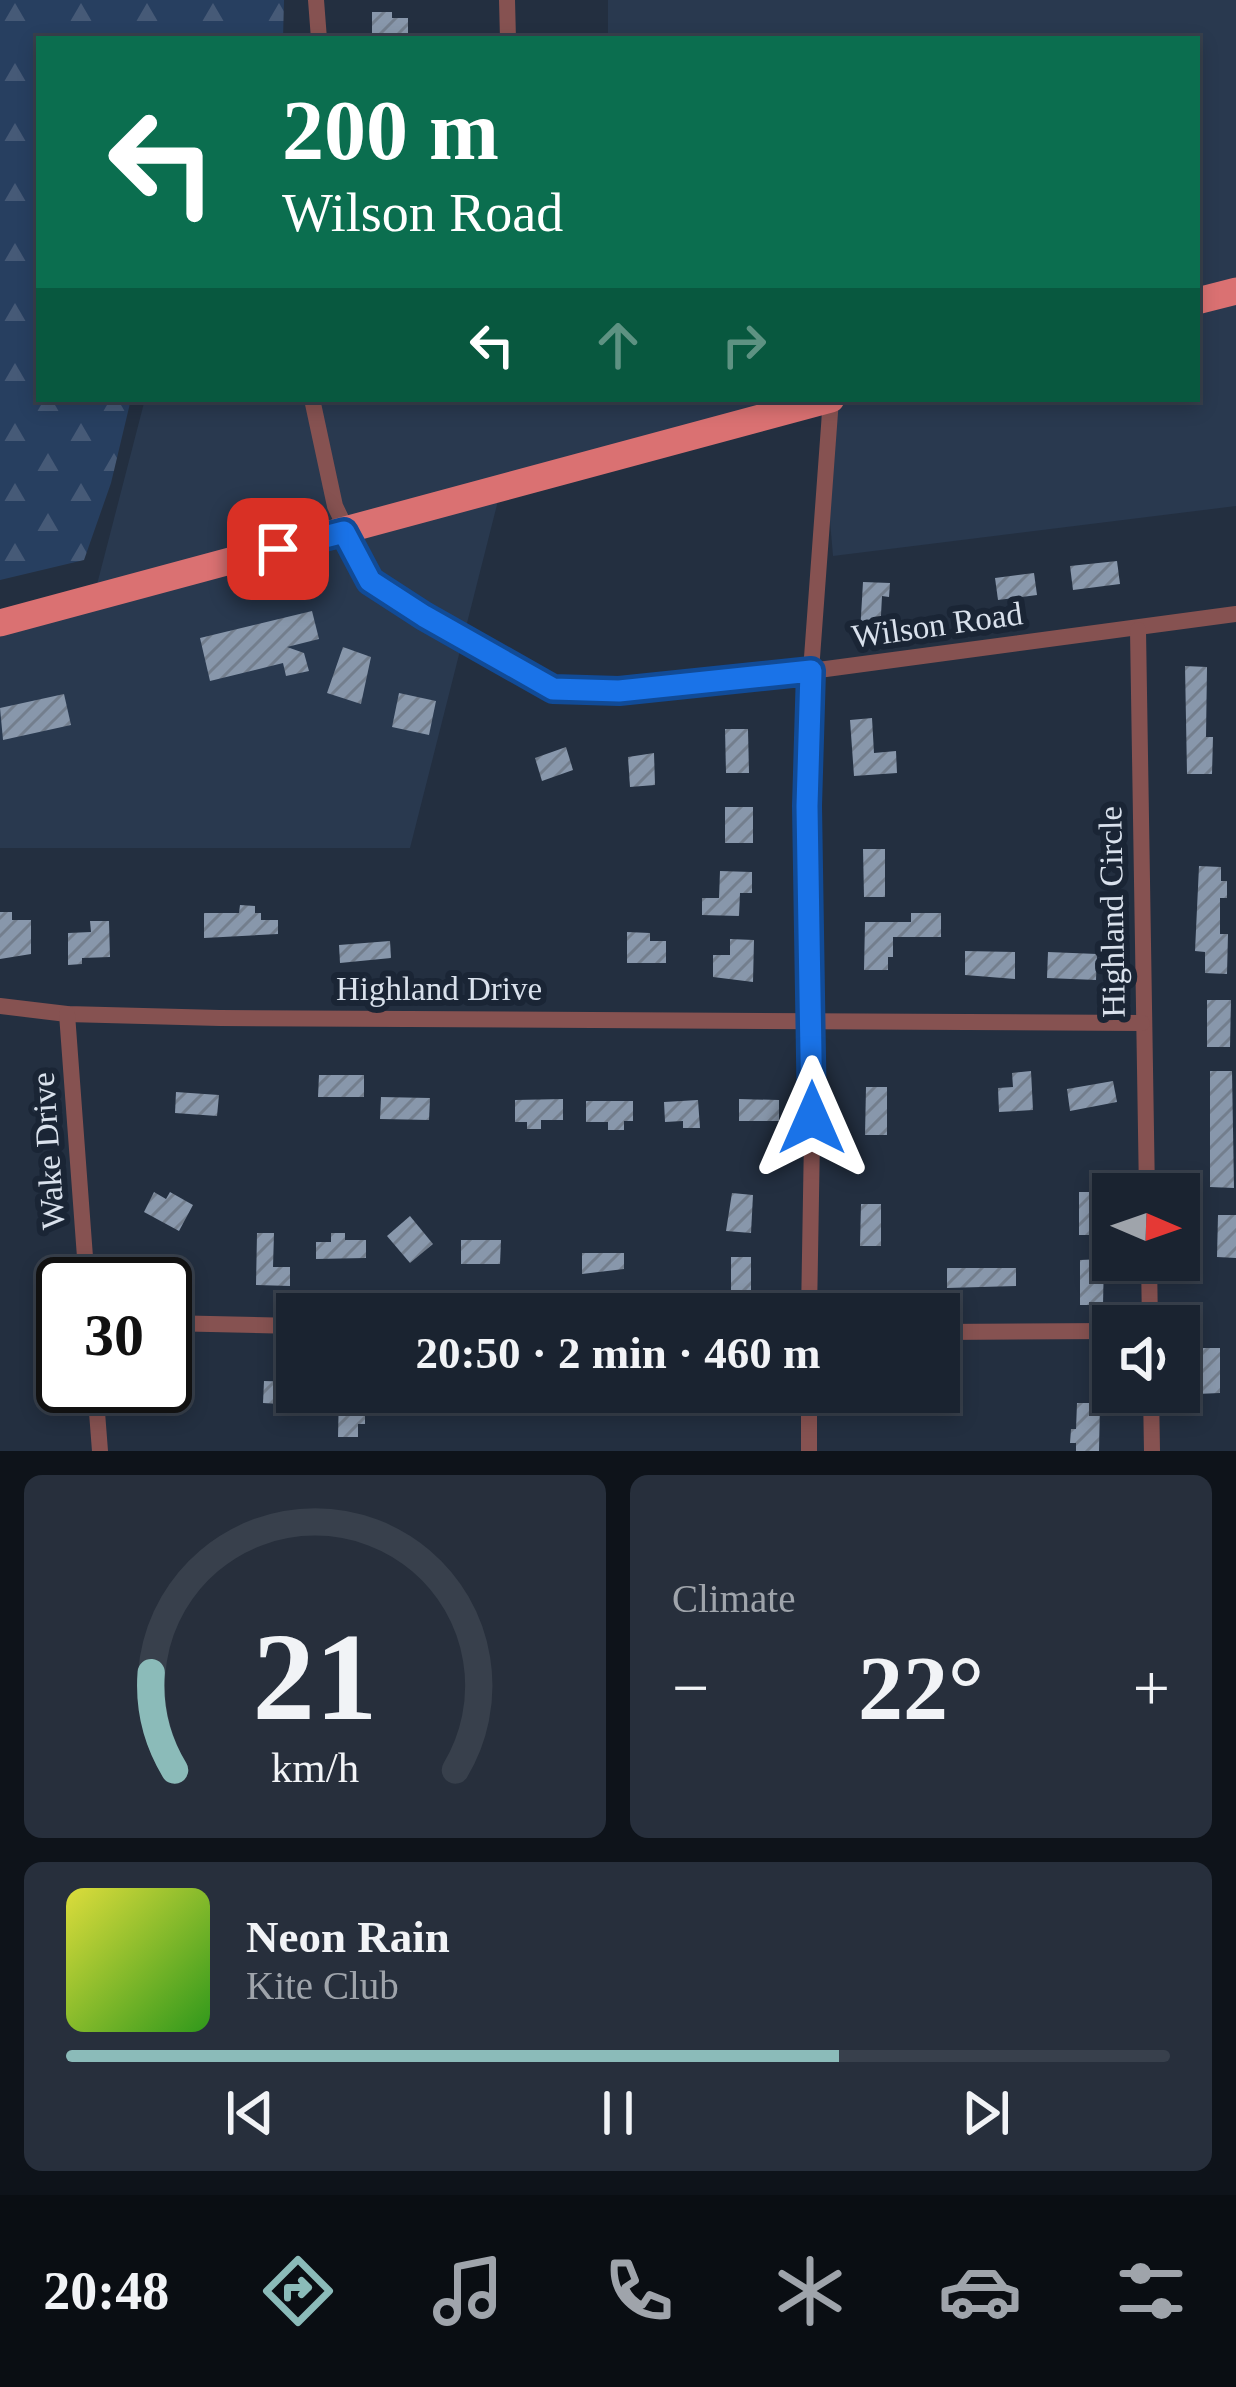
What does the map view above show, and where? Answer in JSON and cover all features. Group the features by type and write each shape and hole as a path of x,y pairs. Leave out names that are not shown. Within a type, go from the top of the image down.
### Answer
{"main road":[{"path":"1200,300 1236,291"},
{"path":"0,623 820,402"}],"street":[{"path":"316,0 319,36"},
{"path":"507,0 508,36"},
{"name":"Wilson Road","path":"313,402 344,532 370,581 553,689 619,691 811,671 1236,614"},
{"path":"809,1293 812,1019 807,806 811,671 831,402"},
{"name":"Highland Circle","path":"1138,630 1146,1173"},
{"name":"Highland Drive","path":"0,1006 220,1018 1142,1023"},
{"name":"Wake Drive","path":"67,1013 86,1257"},
{"path":"192,1324 276,1326"},
{"path":"960,1332 1092,1331"},
{"path":"97,1413 100,1451"},
{"path":"808,1413 809,1451"},
{"path":"1151,1413 1152,1451"}],"shaded area":[{"path":"608,0 1236,0 1236,506 833,556 820,403 502,485 410,848 0,848 0,616 93,600 144,402 1200,402 1200,36 608,36"}],"green space":[{"path":"0,0 284,0 283,36 36,36 36,402 130,402 111,483 84,560 0,580"}],"building":[{"path":"372,12 408,18 408,36 372,36"},
{"path":"1117,561 1120,584 1073,590 1070,566"},
{"path":"1034,573 1037,595 998,600 995,578"},
{"path":"863,582 890,583 889,597 882,596 880,634 860,633"},
{"path":"312,611 319,639 287,647 304,653 309,671 286,676 283,663 210,681 200,638"},
{"path":"343,647 371,657 361,704 327,693"},
{"path":"1185,666 1207,667 1206,737 1213,737 1212,774 1187,774"},
{"path":"399,693 436,701 429,735 392,727"},
{"path":"64,694 71,725 3,740 0,708"},
{"path":"872,718 874,753 896,751 897,773 854,776 850,720"},
{"path":"725,729 748,729 749,773 726,773"},
{"path":"566,747 573,770 542,781 535,758"},
{"path":"654,753 655,785 630,787 628,757"},
{"path":"725,807 753,807 753,843 725,843"},
{"path":"863,849 885,849 885,897 864,897"},
{"path":"1199,866 1221,867 1221,881 1227,881 1227,898 1220,898 1220,934 1228,934 1227,974 1205,973 1205,952 1195,951"},
{"path":"720,871 752,872 752,893 740,893 739,916 702,915 702,898 719,898"},
{"path":"240,905 255,906 261,920 278,920 278,934 204,938 204,913 239,913"},
{"path":"0,912 12,912 12,920 31,920 31,954 0,959"},
{"path":"911,913 941,913 941,937 893,937 888,970 864,970 865,922 911,922"},
{"path":"90,921 109,921 110,957 82,958 82,964 68,965 68,933 91,932"},
{"path":"627,932 650,933 650,941 666,941 666,963 627,963"},
{"path":"730,939 754,940 753,982 713,977 713,955 730,955"},
{"path":"390,941 391,958 340,963 339,945"},
{"path":"965,951 1015,952 1015,979 965,975"},
{"path":"1048,952 1097,954 1096,980 1047,978"},
{"path":"1207,1000 1231,1000 1230,1047 1207,1047"},
{"path":"1031,1071 1033,1110 999,1112 998,1088 1013,1087 1012,1073"},
{"path":"1210,1071 1232,1071 1234,1188 1210,1187"},
{"path":"319,1075 364,1075 364,1097 318,1097"},
{"path":"1113,1081 1117,1102 1070,1111 1067,1089"},
{"path":"866,1087 887,1087 887,1135 865,1135"},
{"path":"176,1092 219,1095 217,1116 175,1113"},
{"path":"381,1097 430,1098 429,1120 380,1119"},
{"path":"563,1099 563,1120 541,1120 541,1129 527,1129 527,1122 515,1122 515,1100"},
{"path":"739,1099 779,1100 779,1121 739,1121"},
{"path":"698,1100 700,1128 683,1128 683,1121 665,1122 664,1102"},
{"path":"586,1101 633,1101 633,1121 624,1121 624,1130 608,1130 608,1122 586,1122"},
{"path":"154,1192 166,1199 170,1192 193,1205 179,1231 144,1212"},
{"path":"1079,1192 1092,1192 1092,1235 1079,1235"},
{"path":"732,1193 753,1195 751,1233 726,1231"},
{"path":"861,1204 881,1204 881,1246 860,1246"},
{"path":"1218,1215 1236,1215 1236,1258 1217,1257"},
{"path":"410,1216 433,1244 410,1263 387,1236"},
{"path":"257,1233 274,1233 273,1267 290,1267 290,1286 256,1285"},
{"path":"331,1233 345,1233 345,1240 366,1240 366,1258 316,1259 316,1242 331,1242"},
{"path":"461,1240 501,1240 500,1264 461,1264"},
{"path":"582,1253 624,1253 624,1269 582,1274"},
{"path":"731,1257 751,1257 751,1293 731,1293"},
{"path":"1080,1260 1092,1260 1092,1281 1104,1281 1103,1305 1080,1305"},
{"path":"947,1268 1016,1268 1016,1286 947,1288"},
{"path":"1200,1348 1220,1348 1220,1393 1200,1394"},
{"path":"264,1381 276,1381 276,1404 263,1403"},
{"path":"1077,1403 1092,1403 1092,1413 1100,1413 1099,1451 1076,1451 1076,1443 1070,1443 1071,1429 1076,1429"},
{"path":"339,1413 365,1413 365,1424 358,1424 358,1437 338,1437"}],"route":[{"path":"278,549 344,532 370,581 553,689 619,691 811,671 807,806 812,1118"}]}
